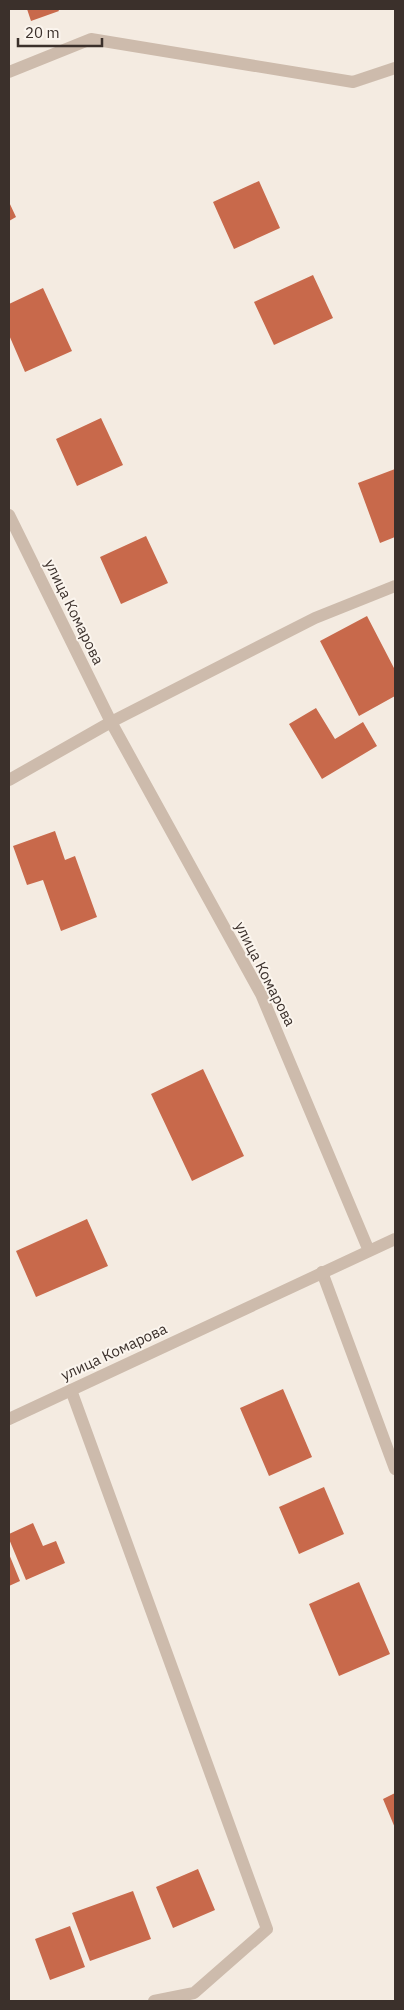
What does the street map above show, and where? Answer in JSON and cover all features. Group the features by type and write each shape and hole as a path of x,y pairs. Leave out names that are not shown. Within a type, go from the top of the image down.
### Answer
{"street":[{"path":"9,72 91,39 353,82 395,68"},
{"name":"улица Комарова","path":"9,516 111,722 261,994 369,1251"},
{"path":"9,780 111,722 315,618 395,586"},
{"name":"улица Комарова","path":"9,1419 395,1239"},
{"path":"322,1272 395,1469"},
{"path":"71,1390 266,1929 194,1993 154,2001"}],"building":[{"path":"27,9 58,9 59,11 31,21"},
{"path":"259,181 280,228 234,249 213,202"},
{"path":"9,202 16,217 9,221"},
{"path":"313,275 333,318 274,345 254,302"},
{"path":"43,288 72,351 25,372 9,335 9,304"},
{"path":"101,418 123,465 77,486 56,439"},
{"path":"395,469 395,537 380,543 358,483"},
{"path":"146,536 168,583 121,604 100,557"},
{"path":"367,616 395,670 395,696 359,716 320,641"},
{"path":"316,708 335,739 363,722 377,746 322,779 289,724"},
{"path":"55,831 65,860 75,856 97,917 61,931 43,880 27,885 13,846"},
{"path":"203,1069 244,1156 192,1181 151,1094"},
{"path":"87,1219 108,1266 36,1297 16,1251"},
{"path":"283,1389 312,1457 269,1476 240,1408"},
{"path":"324,1487 344,1534 299,1554 279,1507"},
{"path":"33,1523 43,1546 56,1541 65,1563 26,1580 9,1539 9,1534"},
{"path":"9,1554 20,1581 9,1586"},
{"path":"359,1582 390,1654 339,1676 309,1604"},
{"path":"395,1793 395,1828 383,1799"},
{"path":"198,1869 215,1910 173,1928 156,1887"},
{"path":"133,1891 151,1939 90,1961 72,1913"},
{"path":"70,1926 85,1967 50,1980 35,1939"}]}
